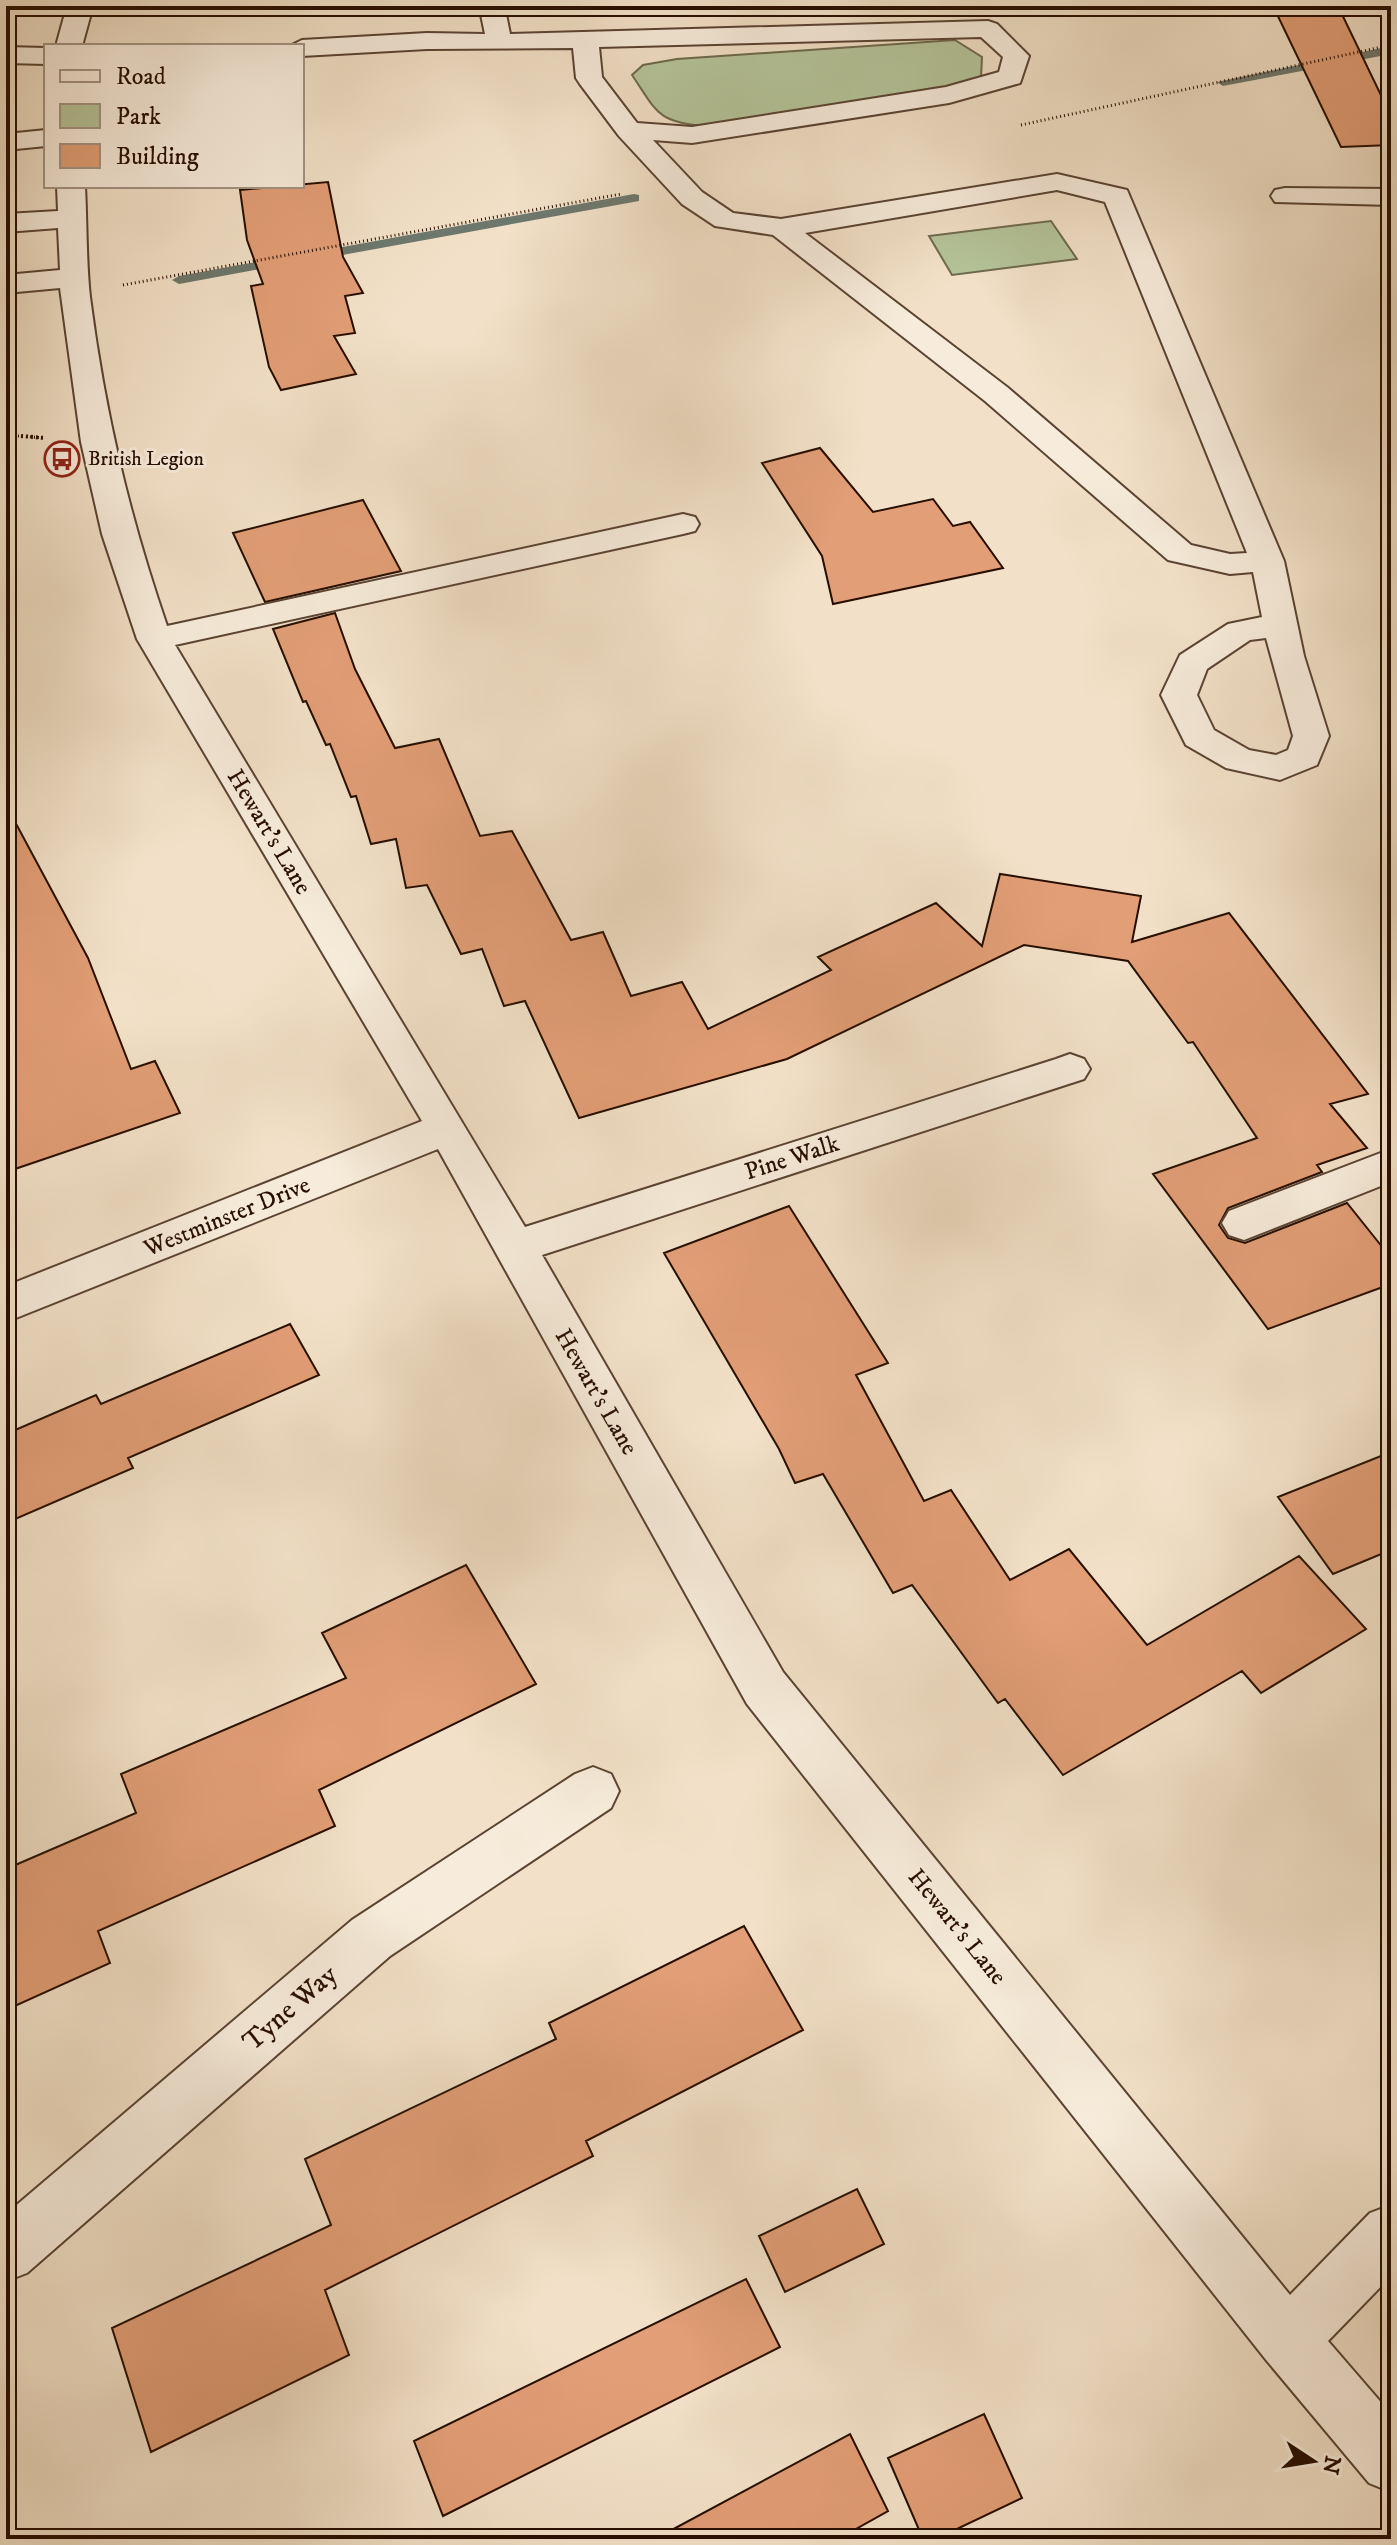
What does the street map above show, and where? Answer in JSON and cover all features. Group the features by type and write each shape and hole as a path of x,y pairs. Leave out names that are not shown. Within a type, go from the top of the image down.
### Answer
{"street":[{"path":"70,44 80,6"},
{"path":"499,42 493,10 508,6"},
{"path":"304,48 427,41 499,42 988,29 1016,56 1011,77 949,95 692,135 629,130"},
{"path":"585,40 589,78 629,130 692,198 725,220 781,228 1057,182 1117,196 1267,561 1279,625"},
{"path":"6,55 44,56"},
{"path":"6,142 44,138"},
{"path":"1285,196 1391,197"},
{"path":"6,223 71,202"},
{"name":"Hewart's Lane","path":"71,202 74,278 97,442 119,534 154,639 447,1128 765,1688 1288,2340 1391,2461"},
{"path":"781,228 996,394 1180,553 1230,564 1267,561"},
{"path":"6,284 74,278"},
{"path":"154,639 683,524"},
{"name":"Pine Walk","path":"514,1247 1070,1069"},
{"name":"Westminster Drive","path":"6,1305 447,1128"},
{"path":"1244,1223 1391,1165"},
{"name":"Tyne Way","path":"6,2252 371,1938 593,1791"},
{"path":"1288,2340 1391,2234"}],"green space":[{"path":"955,40 982,57 981,78 948,87 704,126 667,118 653,106 632,75 643,65 677,59"},
{"path":"1051,221 1077,259 952,275 929,236"}],"building":[{"path":"1273,6 1338,6 1391,116 1391,145 1341,147"},
{"path":"328,182 343,257 363,293 345,296 355,333 334,336 356,374 281,390 269,367 251,286 263,284 247,240 240,190 304,188 304,184"},
{"path":"820,448 873,512 933,499 953,526 970,522 1003,568 833,604 822,556 762,463"},
{"path":"363,500 401,571 265,602 233,533"},
{"path":"335,613 355,669 395,748 439,739 480,836 512,831 571,940 603,932 631,996 682,982 708,1029 831,970 818,957 936,903 982,946 1000,874 1141,896 1132,942 1229,913 1368,1094 1330,1104 1367,1148 1317,1165 1322,1172 1228,1208 1219,1225 1228,1238 1245,1243 1347,1203 1391,1258 1391,1284 1268,1329 1153,1174 1257,1138 1193,1042 1188,1043 1128,961 1024,945 787,1059 579,1118 525,1001 504,1006 482,949 461,954 427,885 406,888 396,839 371,844 356,796 351,797 330,744 326,745 306,701 303,702 273,629"},
{"path":"6,805 88,958 131,1069 155,1061 180,1113 6,1172"},
{"path":"789,1206 888,1363 856,1375 924,1501 951,1490 1010,1580 1069,1549 1147,1645 1299,1556 1366,1629 1261,1693 1242,1671 1063,1775 1005,1699 998,1703 912,1585 893,1593 823,1474 795,1483 779,1449 664,1253"},
{"path":"290,1324 319,1375 128,1458 133,1468 6,1523 6,1434 96,1395 101,1404"},
{"path":"1391,1452 1391,1550 1333,1574 1278,1497"},
{"path":"466,1565 536,1684 319,1790 335,1826 98,1931 110,1963 6,2010 6,1869 136,1813 121,1774 346,1678 322,1633"},
{"path":"744,1926 803,2030 586,2141 593,2156 325,2290 349,2355 151,2452 112,2328 331,2225 305,2159 556,2039 549,2023"},
{"path":"857,2189 884,2244 785,2292 759,2236"},
{"path":"746,2279 780,2347 443,2516 414,2441"},
{"path":"984,2414 1022,2498 936,2539 923,2539 888,2458"},
{"path":"850,2434 888,2511 838,2539 655,2539"}],"waterway":[{"path":"1223,82 1391,50"},
{"path":"315,256 634,198"},
{"path":"179,280 283,261"}],"place":[{"name":"British Legion","path":"62,459"}]}
